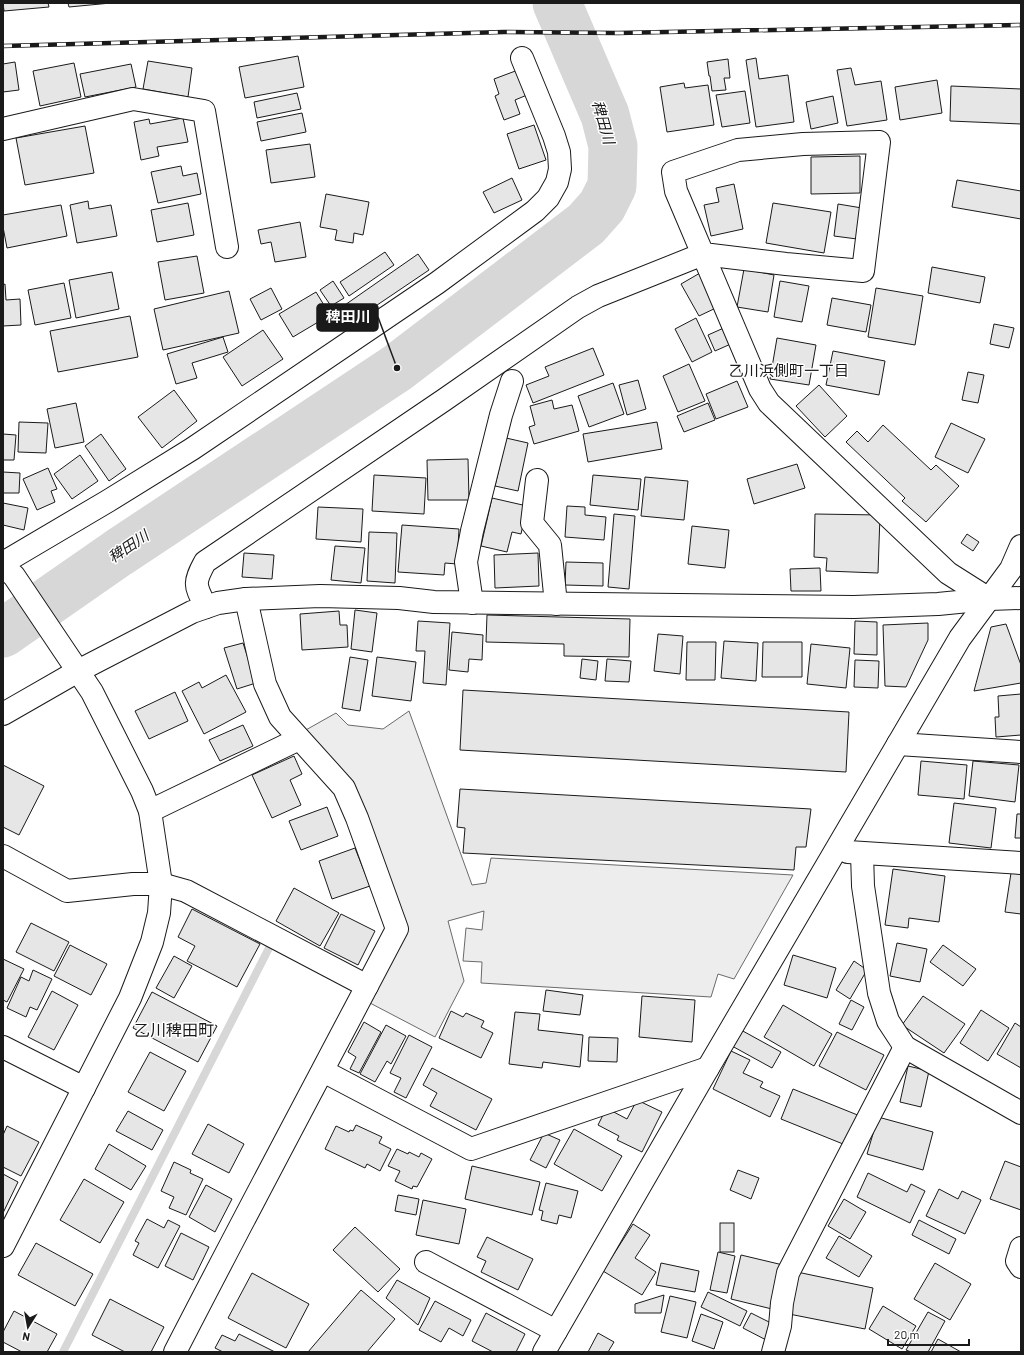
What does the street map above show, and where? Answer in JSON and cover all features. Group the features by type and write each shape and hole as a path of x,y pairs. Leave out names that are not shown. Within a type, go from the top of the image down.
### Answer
{"street":[{"path":"4,1240 130,998 152,942 159,913 161,884 150,811 142,791 92,692 7,569 108,502 192,449 437,283 535,211 548,198 557,182 560,169 559,152 554,136 522,58"},
{"path":"3,129 133,99 204,111 227,247"},
{"path":"206,607 196,589 197,578 205,562 578,307 598,296 703,254 778,263 863,270 880,142 803,144 738,150 673,172 676,191 703,254 760,389 769,403 948,573 989,599"},
{"path":"472,603 466,562 501,415 512,381"},
{"path":"537,480 532,524 550,545 556,604"},
{"path":"544,1352 708,1068 960,638 1011,569 1021,546"},
{"path":"3,714 74,665 192,612 218,603 246,599 320,596 399,598 434,602 472,603 854,607 938,604 989,599 1021,598"},
{"path":"175,1352 397,928 357,818 344,788 299,740 280,717 266,684 246,599"},
{"path":"150,811 299,740"},
{"path":"898,744 1021,752"},
{"path":"835,851 1021,864"},
{"path":"862,853 863,886 879,992 888,1021 905,1047 1021,1113"},
{"path":"3,856 67,890 133,884 161,884 186,891 367,986"},
{"path":"3,1047 84,1088"},
{"path":"773,1352 780,1326 782,1303 788,1272 905,1047"},
{"path":"323,1071 471,1149 708,1068"},
{"path":"1021,1248 1017,1261 1021,1267"},
{"path":"426,1262 556,1331"}],"shaded area":[{"path":"409,711 472,885 486,883 491,858 793,875 734,979 718,974 711,997 481,983 482,962 463,961 466,928 482,930 484,911 448,921 464,981 435,1037 370,1003 403,928 304,731 336,713 348,725 383,729"}],"building":[{"path":"3,3 48,3 49,7 4,11"},
{"path":"68,3 111,3 69,7"},
{"path":"298,56 304,87 245,98 239,67"},
{"path":"756,58 759,79 788,75 794,122 756,127 746,60"},
{"path":"728,59 730,78 724,78 726,90 712,91 707,62"},
{"path":"148,61 192,68 188,97 143,89"},
{"path":"15,62 19,90 3,92 3,64"},
{"path":"74,63 81,97 40,106 33,71"},
{"path":"131,64 136,87 85,97 80,74"},
{"path":"851,68 855,85 881,81 887,120 847,126 837,70"},
{"path":"518,70 527,95 515,100 520,114 504,120 495,96 499,94 494,79"},
{"path":"937,80 942,113 900,120 895,87"},
{"path":"684,83 685,88 708,85 714,125 667,132 660,87"},
{"path":"951,86 1021,89 1021,124 950,121"},
{"path":"745,91 750,123 722,127 716,95"},
{"path":"297,93 301,109 257,118 254,102"},
{"path":"833,96 838,123 811,129 806,102"},
{"path":"302,113 306,132 261,141 257,122"},
{"path":"183,118 188,142 157,147 159,156 141,160 134,122 149,119 150,124"},
{"path":"534,125 546,160 519,169 507,134"},
{"path":"85,126 94,173 25,185 16,138"},
{"path":"310,144 315,177 271,183 266,150"},
{"path":"860,156 860,193 811,194 811,157"},
{"path":"181,166 183,176 197,173 201,194 158,203 151,172"},
{"path":"512,178 522,200 494,213 483,192"},
{"path":"957,180 1021,191 1021,219 952,207"},
{"path":"734,184 743,229 711,236 704,205 719,202 716,188"},
{"path":"326,194 369,202 363,235 354,233 353,243 335,240 337,230 320,227"},
{"path":"88,201 89,209 111,205 117,236 77,243 70,205"},
{"path":"188,203 194,235 157,242 151,210"},
{"path":"773,203 831,212 824,253 766,243"},
{"path":"838,204 862,208 857,239 834,236"},
{"path":"61,205 67,236 7,248 3,227 3,215"},
{"path":"300,222 306,257 275,262 271,242 261,244 258,230"},
{"path":"385,252 394,265 349,296 340,282"},
{"path":"418,254 429,270 352,322 342,307"},
{"path":"197,256 204,293 165,300 158,262"},
{"path":"932,267 985,277 980,303 928,293"},
{"path":"744,269 774,275 768,312 737,307"},
{"path":"112,272 119,309 76,318 69,280"},
{"path":"700,273 718,307 699,316 681,284"},
{"path":"333,281 344,298 331,306 320,290"},
{"path":"780,281 809,286 802,322 774,317"},
{"path":"64,283 71,318 35,325 28,290"},
{"path":"5,284 6,300 20,299 21,325 3,326 3,285"},
{"path":"271,288 282,309 261,320 250,299"},
{"path":"876,288 923,296 915,345 868,337"},
{"path":"229,291 239,333 163,350 154,309"},
{"path":"316,292 330,315 293,337 279,314"},
{"path":"832,298 871,305 866,332 827,325"},
{"path":"130,316 138,357 58,372 50,331"},
{"path":"696,318 712,352 692,362 675,329"},
{"path":"994,324 1014,328 1009,348 990,344"},
{"path":"726,327 733,343 715,351 708,335"},
{"path":"263,330 283,359 242,386 223,357"},
{"path":"223,337 228,352 192,363 197,378 176,384 167,354"},
{"path":"777,338 816,345 809,385 770,379"},
{"path":"593,348 604,375 533,403 526,385 549,376 545,367"},
{"path":"833,351 885,361 879,395 826,385"},
{"path":"689,364 705,401 678,412 663,376"},
{"path":"968,372 984,375 978,403 962,400"},
{"path":"638,380 646,409 627,415 619,385"},
{"path":"737,381 748,407 716,419 706,394"},
{"path":"613,383 624,414 589,427 578,396"},
{"path":"819,385 847,416 825,437 796,406"},
{"path":"174,390 197,421 162,448 138,417"},
{"path":"552,400 554,409 572,405 579,431 534,444 529,427 535,425 530,406"},
{"path":"76,403 84,442 55,448 47,409"},
{"path":"708,403 715,420 684,432 677,416"},
{"path":"19,422 48,423 46,453 18,452"},
{"path":"657,422 662,449 588,462 583,434"},
{"path":"951,423 985,439 968,473 935,457"},
{"path":"883,425 931,470 936,465 959,486 926,522 902,501 905,498 846,442 857,431 868,442"},
{"path":"3,434 16,435 14,460 3,460"},
{"path":"101,434 126,469 109,481 85,446"},
{"path":"506,438 528,443 518,491 495,486"},
{"path":"80,455 98,481 72,499 54,474"},
{"path":"468,459 469,500 428,500 427,460"},
{"path":"797,464 805,488 754,504 747,479"},
{"path":"48,468 57,489 51,491 55,502 37,510 23,479"},
{"path":"3,472 20,473 19,493 3,493"},
{"path":"374,475 426,478 424,514 372,511"},
{"path":"593,475 641,479 638,510 590,505"},
{"path":"645,477 688,481 684,520 641,516"},
{"path":"492,498 527,506 521,534 512,532 507,552 481,546"},
{"path":"3,503 28,508 24,530 3,525"},
{"path":"567,506 585,507 585,515 606,517 604,540 565,537"},
{"path":"318,507 363,509 361,542 316,539"},
{"path":"614,514 635,516 629,589 608,587"},
{"path":"815,514 880,515 878,573 826,571 827,558 814,557"},
{"path":"402,525 459,529 457,564 445,563 444,575 398,572"},
{"path":"692,526 729,530 725,568 688,564"},
{"path":"369,532 397,533 395,583 367,581"},
{"path":"967,534 979,542 973,551 961,543"},
{"path":"335,546 365,548 361,583 331,580"},
{"path":"244,553 274,555 272,579 242,577"},
{"path":"538,553 539,586 495,588 494,555"},
{"path":"566,562 603,563 603,586 565,585"},
{"path":"820,568 821,591 791,591 790,569"},
{"path":"355,610 377,613 372,652 351,649"},
{"path":"339,611 340,625 347,625 348,647 302,650 300,614"},
{"path":"487,615 630,619 629,657 564,656 564,644 486,642"},
{"path":"418,621 450,623 446,685 423,683 425,651 416,651"},
{"path":"855,621 877,622 877,655 854,654"},
{"path":"928,623 928,640 906,687 885,686 883,625"},
{"path":"1006,624 1021,665 1021,683 974,691 991,627"},
{"path":"452,632 483,635 482,660 469,659 468,672 449,670"},
{"path":"658,634 683,636 680,674 654,671"},
{"path":"724,641 758,643 756,681 721,678"},
{"path":"687,642 716,642 715,680 686,680"},
{"path":"763,642 802,642 802,677 762,677"},
{"path":"243,643 256,683 237,689 224,648"},
{"path":"811,644 850,648 846,688 807,684"},
{"path":"350,657 368,660 360,711 342,708"},
{"path":"377,657 416,662 411,701 372,696"},
{"path":"582,659 598,661 596,680 580,678"},
{"path":"607,659 631,661 629,682 605,681"},
{"path":"855,660 879,661 878,688 854,687"},
{"path":"226,675 246,712 204,734 182,691 199,682 202,688"},
{"path":"463,690 849,712 846,772 460,750"},
{"path":"175,692 188,721 149,739 135,711"},
{"path":"1021,694 1021,735 996,737 995,717 999,717 998,696"},
{"path":"243,725 253,746 220,761 209,740"},
{"path":"294,756 302,774 290,780 301,805 272,818 252,775"},
{"path":"921,761 967,765 964,799 918,795"},
{"path":"973,761 1019,765 1015,802 969,796"},
{"path":"3,765 44,786 19,835 3,827"},
{"path":"460,789 811,809 806,847 796,847 794,870 463,853 465,828 457,827"},
{"path":"954,803 996,808 991,848 949,843"},
{"path":"327,807 338,836 301,850 289,821"},
{"path":"1017,814 1021,814 1021,838 1015,838"},
{"path":"355,848 370,886 332,899 319,861"},
{"path":"893,869 945,876 939,922 909,918 908,928 885,925"},
{"path":"1011,873 1021,874 1021,914 1005,912"},
{"path":"294,888 339,913 320,946 276,921"},
{"path":"192,909 260,944 237,987 187,961 195,946 178,937"},
{"path":"341,914 375,931 358,965 324,948"},
{"path":"31,923 69,942 54,971 16,952"},
{"path":"897,943 927,949 920,982 890,976"},
{"path":"70,945 107,964 91,995 54,976"},
{"path":"943,945 976,969 963,986 930,962"},
{"path":"793,955 836,968 827,998 784,985"},
{"path":"174,956 192,966 174,998 156,988"},
{"path":"3,959 24,969 7,1002 3,1000"},
{"path":"854,961 867,970 850,999 836,990"},
{"path":"33,970 52,979 37,1010 30,1007 26,1017 7,1008 21,977 29,981"},
{"path":"546,990 583,995 580,1015 543,1011"},
{"path":"52,991 78,1005 54,1050 28,1037"},
{"path":"152,992 217,1026 198,1062 133,1028"},
{"path":"642,996 695,1000 692,1042 639,1037"},
{"path":"923,996 965,1024 944,1053 902,1025"},
{"path":"851,1000 864,1007 852,1030 839,1024"},
{"path":"783,1005 832,1034 814,1066 764,1037"},
{"path":"981,1010 1009,1028 988,1061 960,1043"},
{"path":"451,1011 463,1017 466,1013 484,1021 481,1027 493,1033 481,1058 439,1038"},
{"path":"515,1012 540,1014 538,1030 583,1035 580,1067 543,1062 542,1068 509,1064"},
{"path":"364,1022 381,1032 359,1073 350,1069 356,1057 348,1052"},
{"path":"1015,1023 1021,1027 1021,1068 997,1054"},
{"path":"386,1025 406,1036 391,1064 387,1061 375,1082 360,1074"},
{"path":"741,1030 781,1052 772,1068 732,1046"},
{"path":"837,1032 884,1055 866,1090 819,1066"},
{"path":"409,1035 432,1047 406,1098 394,1092 401,1078 390,1073"},
{"path":"589,1037 618,1038 617,1062 588,1061"},
{"path":"731,1051 750,1060 743,1073 763,1082 760,1087 780,1096 770,1117 713,1089"},
{"path":"150,1052 186,1071 164,1111 128,1092"},
{"path":"908,1066 929,1071 921,1107 900,1102"},
{"path":"432,1068 492,1099 476,1130 430,1106 437,1093 423,1085"},
{"path":"793,1089 860,1116 848,1146 781,1119"},
{"path":"637,1100 662,1112 642,1152 617,1140 619,1136 598,1125 603,1115 610,1110 627,1119"},
{"path":"128,1111 163,1130 152,1150 116,1131"},
{"path":"878,1117 933,1132 923,1170 867,1154"},
{"path":"208,1124 244,1144 229,1173 192,1154"},
{"path":"356,1125 382,1137 379,1143 391,1149 380,1171 367,1164 365,1168 325,1149 336,1126 349,1132 350,1130 353,1131"},
{"path":"7,1126 39,1142 21,1176 3,1167 3,1135"},
{"path":"574,1129 622,1156 602,1191 554,1164"},
{"path":"544,1133 560,1140 546,1168 530,1160"},
{"path":"109,1144 146,1166 131,1190 95,1169"},
{"path":"397,1149 408,1154 409,1152 419,1157 421,1153 432,1159 417,1187 413,1186 412,1189 395,1181 400,1171 388,1166"},
{"path":"1005,1161 1021,1167 1021,1210 990,1199"},
{"path":"174,1162 191,1170 190,1173 203,1179 186,1215 169,1208 174,1197 161,1191"},
{"path":"472,1166 540,1182 532,1215 465,1199"},
{"path":"738,1170 759,1178 751,1199 730,1190"},
{"path":"868,1173 907,1192 911,1184 925,1191 910,1223 857,1197"},
{"path":"3,1174 18,1182 3,1213"},
{"path":"84,1179 124,1202 100,1243 60,1220"},
{"path":"546,1183 578,1191 571,1218 559,1215 557,1224 541,1220 543,1211 539,1210"},
{"path":"206,1185 232,1199 215,1232 189,1217"},
{"path":"939,1189 958,1199 962,1191 981,1200 965,1234 926,1216"},
{"path":"398,1195 419,1199 416,1215 395,1211"},
{"path":"844,1199 866,1212 850,1239 828,1226"},
{"path":"423,1200 466,1209 459,1244 416,1235"},
{"path":"147,1219 164,1228 168,1220 180,1226 158,1268 133,1255 139,1243 135,1241"},
{"path":"919,1220 956,1239 949,1254 912,1235"},
{"path":"720,1223 734,1223 734,1252 720,1252"},
{"path":"633,1224 650,1235 635,1258 656,1272 642,1295 603,1271"},
{"path":"355,1227 400,1269 378,1292 333,1250"},
{"path":"181,1233 209,1247 193,1280 165,1266"},
{"path":"839,1236 872,1256 859,1277 826,1258"},
{"path":"487,1237 533,1259 518,1290 481,1272 486,1261 477,1257"},
{"path":"36,1243 93,1274 75,1306 18,1275"},
{"path":"718,1252 735,1256 727,1293 710,1290"},
{"path":"741,1255 783,1265 772,1309 731,1299"},
{"path":"661,1263 699,1271 695,1292 656,1285"},
{"path":"935,1263 971,1284 950,1320 914,1299"},
{"path":"797,1272 873,1288 865,1329 789,1314"},
{"path":"252,1273 309,1304 286,1348 228,1318"},
{"path":"397,1280 430,1298 418,1325 386,1298"},
{"path":"361,1290 395,1319 367,1352 308,1352"},
{"path":"708,1292 747,1311 740,1326 701,1307"},
{"path":"664,1295 661,1313 635,1313 635,1304"},
{"path":"670,1296 696,1302 687,1338 661,1332"},
{"path":"110,1299 164,1327 151,1352 125,1352 92,1335"},
{"path":"435,1301 471,1320 463,1336 449,1328 441,1342 419,1330"},
{"path":"883,1306 916,1326 902,1349 869,1329"},
{"path":"14,1311 57,1334 47,1352 22,1352 3,1342 3,1332"},
{"path":"928,1312 945,1321 928,1352 911,1352 906,1350"},
{"path":"486,1313 525,1334 516,1352 493,1352 472,1341"},
{"path":"751,1313 777,1326 770,1342 743,1328"},
{"path":"701,1314 723,1322 714,1349 692,1341"},
{"path":"598,1333 614,1342 608,1352 588,1352"},
{"path":"239,1334 275,1352 223,1352 215,1348 222,1335 235,1341"},
{"path":"938,1339 961,1352 931,1352"}],"waterway":[{"name":"稗田川","path":"3,633 118,553 397,368 586,224 602,206 612,186 613,146 605,115 557,3"},
{"path":"63,1352 269,948"}],"railway":[{"path":"3,46 504,32 618,33 1021,25"}],"place":[{"name":"稗田川","path":"397,368"}],"district":[{"name":"乙川浜側町一丁目","path":"789,370"},
{"name":"乙川稗田町","path":"174,1029"}]}
